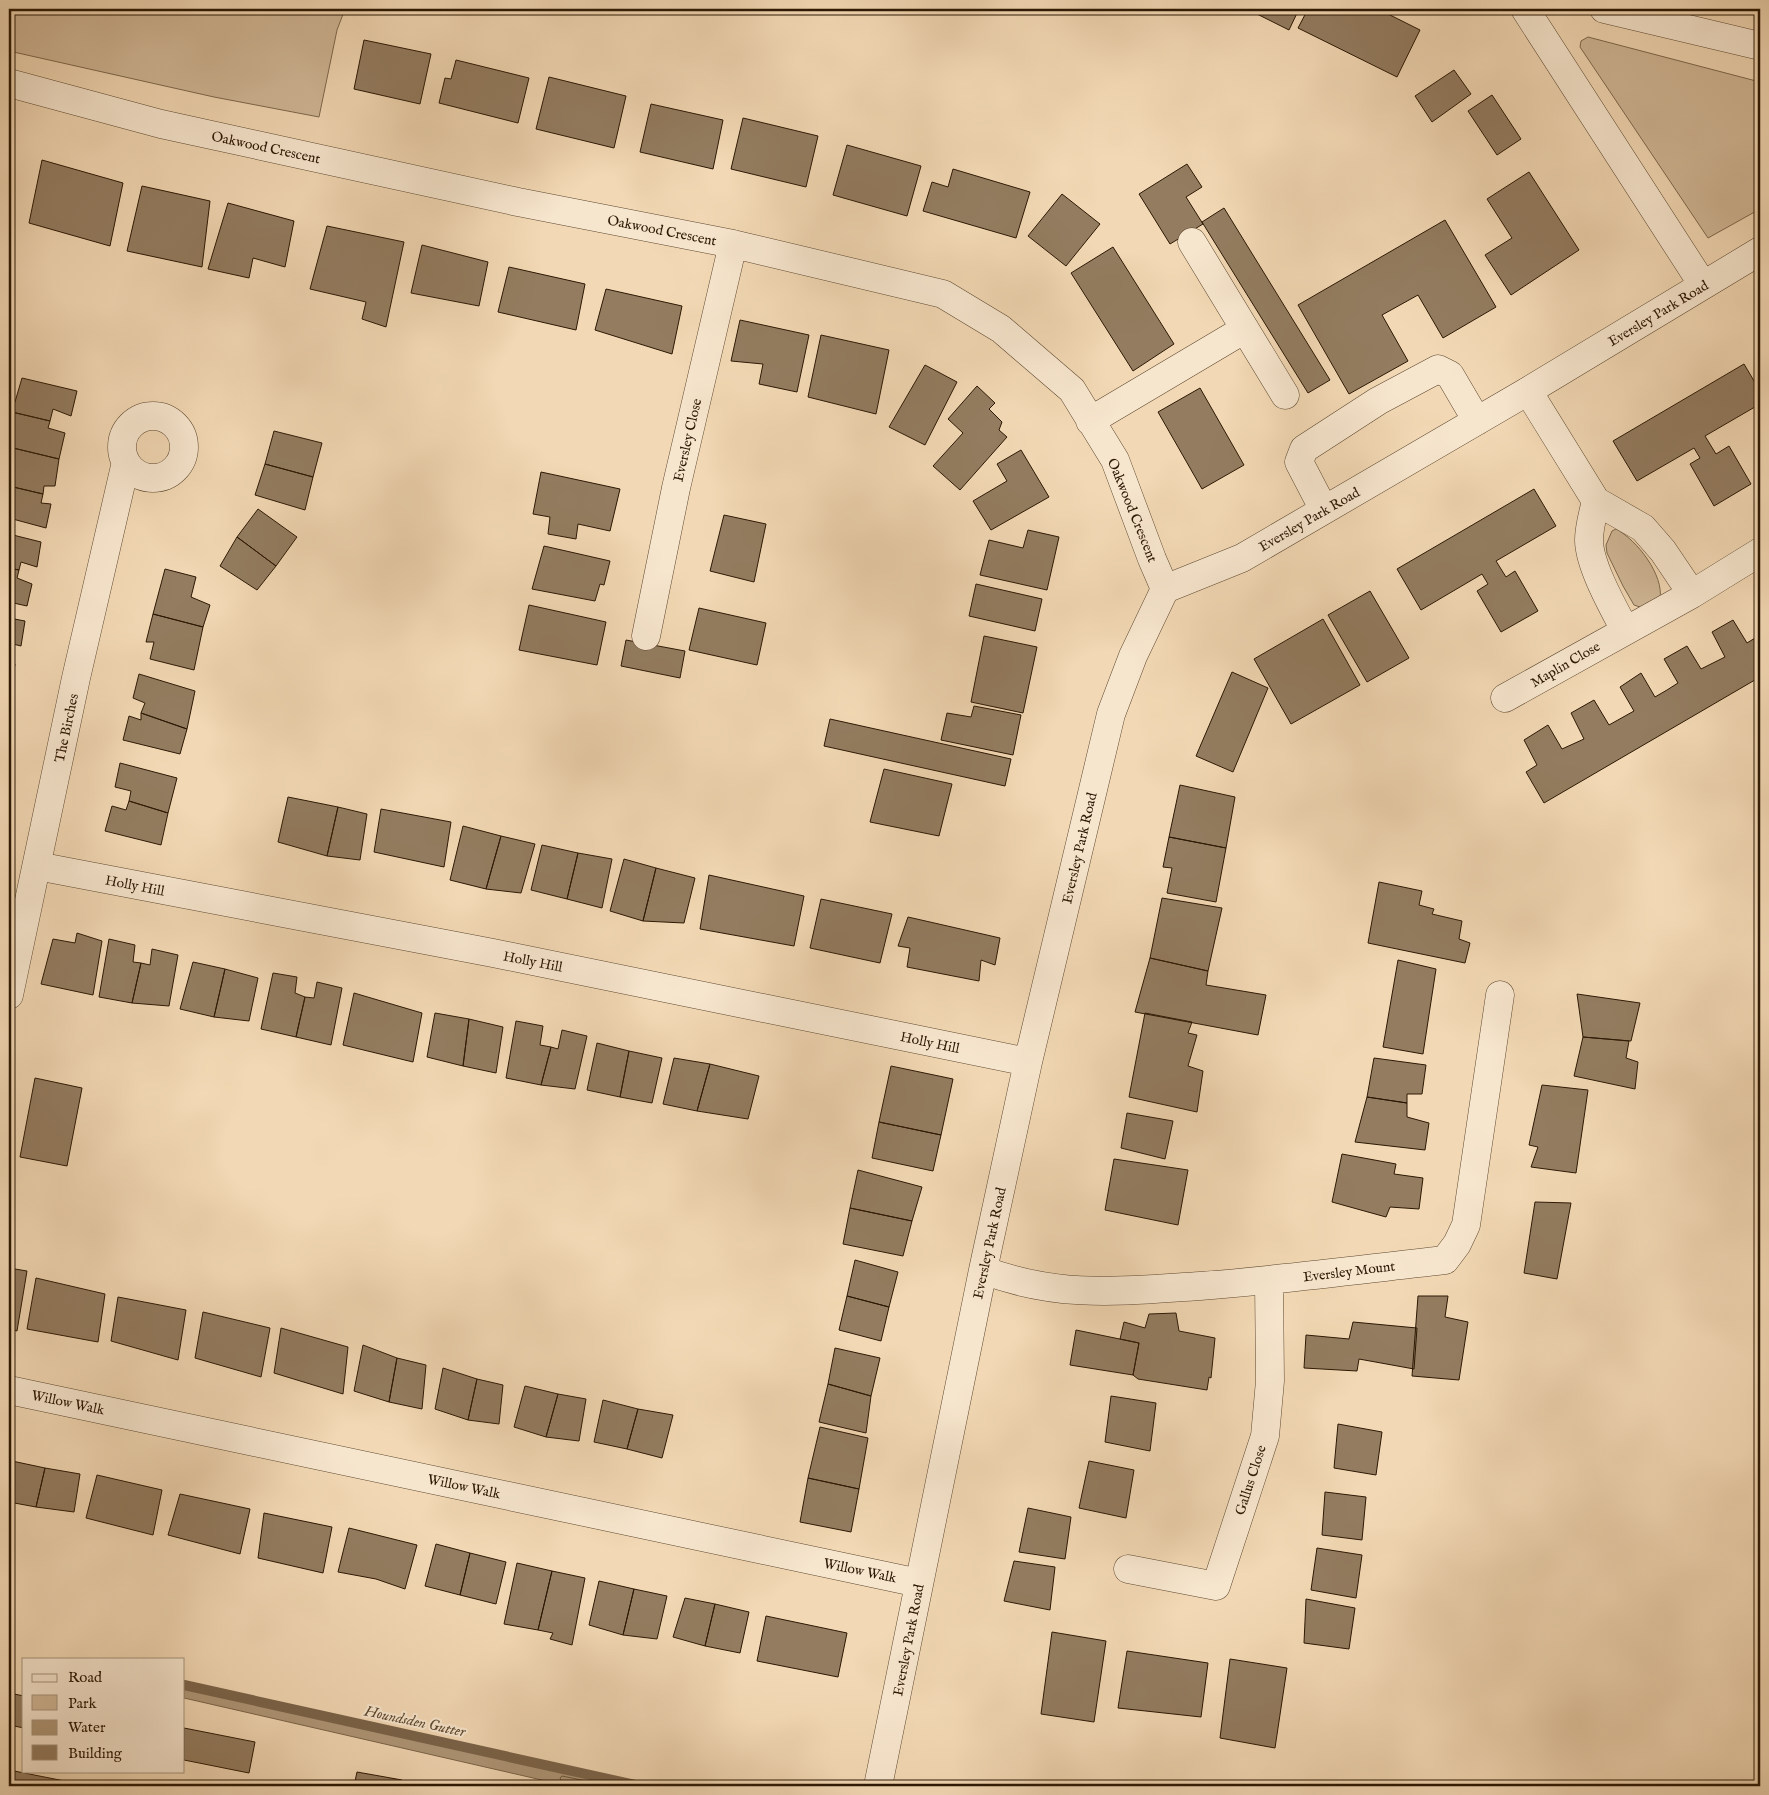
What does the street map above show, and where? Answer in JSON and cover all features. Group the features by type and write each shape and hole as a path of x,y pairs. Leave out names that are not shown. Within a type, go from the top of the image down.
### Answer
{"street":[{"path":"1525,9 1704,285"},
{"path":"1604,9 1760,46"},
{"name":"Oakwood Crescent","path":"9,83 161,124 518,202 733,244 943,294 1002,329 1072,390 1115,460 1165,589"},
{"path":"1192,242 1285,395"},
{"name":"Eversley Close","path":"646,636 676,488 733,244"},
{"name":"Eversley Park Road","path":"878,1786 983,1270 1028,1062 1111,714 1133,656 1165,589 1242,558 1528,392 1760,251"},
{"path":"1090,421 1245,329"},
{"path":"1324,510 1298,462 1304,449 1378,402 1438,368 1450,375 1477,421"},
{"path":"1528,392 1596,501 1644,528 1663,551 1692,594"},
{"name":"The Birches","path":"9,996 76,678 126,462"},
{"path":"1596,501 1590,527 1590,554 1609,599 1625,630"},
{"name":"Maplin Close","path":"1506,698 1692,594 1760,552"},
{"name":"Holly Hill","path":"37,866 503,955 1028,1062"},
{"name":"Eversley Mount","path":"983,1270 1030,1285 1061,1290 1099,1292 1269,1281 1445,1260 1457,1244 1466,1226 1500,994"},
{"name":"Gallus Close","path":"1128,1569 1216,1586 1265,1436 1270,1381 1269,1281"},
{"name":"Willow Walk","path":"9,1390 919,1583"}],"green space":[{"path":"9,9 345,9 337,30 319,117 214,97 9,51"},
{"path":"1588,37 1760,82 1760,209 1708,238 1580,47 1581,41"},
{"path":"1616,529 1632,541 1647,559 1658,579 1660,599 1640,607 1634,605 1607,553 1606,545 1612,531"}],"water":[{"path":"185,1688 453,1748 637,1786 568,1786 185,1698"}],"building":[{"path":"1254,9 1299,9 1289,30 1253,12"},
{"path":"1308,9 1378,9 1420,30 1397,77 1298,28"},
{"path":"364,40 431,54 420,104 354,89"},
{"path":"456,60 529,78 518,123 439,103 445,78 451,79"},
{"path":"1454,70 1471,94 1432,122 1415,96"},
{"path":"549,77 626,96 614,148 536,129"},
{"path":"1492,95 1521,139 1497,155 1468,111"},
{"path":"651,104 723,120 713,169 640,152"},
{"path":"743,118 818,136 806,187 731,169"},
{"path":"847,145 921,166 907,216 833,195"},
{"path":"9,155 13,156 9,176"},
{"path":"42,160 123,183 110,246 29,223"},
{"path":"1187,164 1202,187 1186,197 1203,224 1170,244 1139,194"},
{"path":"953,169 1030,192 1016,238 923,211 932,182 948,187"},
{"path":"1529,172 1579,250 1511,295 1485,255 1512,238 1487,199"},
{"path":"142,186 210,201 202,267 127,251"},
{"path":"1062,194 1100,224 1066,266 1028,236"},
{"path":"228,203 294,221 285,267 253,258 249,278 208,269"},
{"path":"1224,208 1330,380 1308,393 1202,222"},
{"path":"1445,220 1496,307 1443,338 1418,295 1382,315 1408,361 1349,394 1298,305"},
{"path":"327,226 404,242 386,327 362,319 366,302 310,289"},
{"path":"422,245 488,262 479,306 411,293"},
{"path":"1113,247 1174,344 1133,371 1071,273"},
{"path":"509,267 585,284 576,330 498,312"},
{"path":"606,289 682,306 672,354 595,330"},
{"path":"740,320 809,335 797,392 759,384 763,364 731,361"},
{"path":"821,335 889,350 876,414 808,397"},
{"path":"1744,364 1760,391 1760,404 1705,436 1716,454 1729,446 1751,484 1714,506 1690,464 1700,458 1694,448 1637,481 1613,441"},
{"path":"925,365 957,382 925,445 889,427"},
{"path":"22,378 77,391 71,416 53,409 50,421 12,412"},
{"path":"977,386 995,403 989,409 1002,422 999,430 1007,437 960,490 933,466 963,433 948,419"},
{"path":"1200,388 1244,465 1202,489 1158,412"},
{"path":"12,412 50,421 48,428 65,433 59,459 9,447 9,422"},
{"path":"274,431 322,443 313,477 265,464"},
{"path":"9,447 59,459 55,486 44,486 43,494 9,486"},
{"path":"1021,450 1049,497 991,530 973,501 1007,481 997,464"},
{"path":"265,464 313,477 305,510 255,495"},
{"path":"541,472 620,489 610,531 578,524 576,539 548,534 550,517 533,514"},
{"path":"9,486 43,494 41,503 51,504 46,528 9,518"},
{"path":"1534,489 1556,526 1496,561 1506,577 1515,571 1538,611 1501,632 1477,591 1488,584 1482,574 1421,610 1397,569"},
{"path":"258,509 297,537 276,566 237,537"},
{"path":"724,515 766,524 754,582 710,571"},
{"path":"1028,530 1059,537 1047,590 980,575 989,540 1023,548"},
{"path":"9,534 41,542 37,567 21,562 19,570 9,568"},
{"path":"237,537 276,566 257,590 220,566"},
{"path":"544,546 610,561 604,585 600,584 595,601 532,589"},
{"path":"9,568 19,570 17,578 32,584 27,606 9,602"},
{"path":"165,569 196,577 191,597 210,605 203,627 153,614"},
{"path":"976,584 1042,599 1035,631 969,616"},
{"path":"1370,591 1409,658 1367,682 1328,615"},
{"path":"529,605 606,622 597,665 519,650"},
{"path":"699,608 766,623 757,665 689,650"},
{"path":"153,614 203,627 194,670 150,659 154,642 146,642"},
{"path":"9,618 25,621 21,646 9,643"},
{"path":"1323,619 1360,685 1291,724 1254,659"},
{"path":"1733,620 1747,643 1760,635 1760,677 1544,803 1526,772 1537,765 1524,740 1548,725 1562,749 1584,739 1571,713 1594,700 1609,725 1634,711 1620,687 1641,673 1655,697 1667,690 1678,683 1664,659 1687,646 1701,669 1725,657 1712,632"},
{"path":"984,636 1037,647 1023,713 971,702"},
{"path":"626,640 685,651 680,678 621,666"},
{"path":"9,662 15,664 11,687 9,687"},
{"path":"1232,672 1268,688 1233,772 1196,756"},
{"path":"139,674 195,691 187,729 141,713 145,703 133,698"},
{"path":"974,706 1021,715 1013,755 941,740 947,713 971,717"},
{"path":"141,713 187,729 180,754 123,740 129,716 141,720"},
{"path":"830,719 1011,759 1005,786 824,746"},
{"path":"120,763 177,778 168,813 129,801 131,791 115,787"},
{"path":"884,769 952,784 939,836 870,822"},
{"path":"1180,785 1235,797 1226,848 1169,837"},
{"path":"288,797 338,807 327,856 278,842"},
{"path":"129,801 168,813 161,845 105,831 112,806 126,810"},
{"path":"338,807 367,814 360,860 327,856"},
{"path":"381,809 451,822 444,867 374,852"},
{"path":"463,826 501,836 486,889 450,880"},
{"path":"501,836 535,844 521,893 486,889"},
{"path":"1169,837 1226,848 1216,902 1167,893 1172,868 1163,867"},
{"path":"542,845 578,853 567,899 531,890"},
{"path":"578,853 612,859 602,908 567,899"},
{"path":"624,859 656,868 643,921 610,911"},
{"path":"656,868 695,878 684,923 643,921"},
{"path":"709,875 804,896 794,946 700,929"},
{"path":"1379,882 1422,891 1419,905 1434,909 1432,914 1462,921 1459,939 1470,943 1465,963 1368,943"},
{"path":"1162,898 1222,908 1208,971 1150,958"},
{"path":"821,899 892,914 880,963 810,948"},
{"path":"908,917 1000,938 995,965 981,960 979,981 907,967 910,948 898,946"},
{"path":"77,933 102,941 93,995 41,984 53,939 75,943"},
{"path":"109,939 135,945 133,962 141,963 132,1003 99,997"},
{"path":"152,949 178,955 169,1006 132,1003 141,963 150,965"},
{"path":"1150,958 1208,971 1206,985 1266,995 1258,1035 1135,1012"},
{"path":"1398,960 1436,969 1423,1054 1383,1047"},
{"path":"193,962 225,969 214,1017 180,1009"},
{"path":"225,969 258,978 249,1021 214,1017"},
{"path":"273,973 297,977 295,993 305,997 296,1037 261,1029"},
{"path":"317,982 342,988 331,1045 296,1037 305,997 314,998"},
{"path":"354,993 422,1013 413,1062 343,1045"},
{"path":"1577,994 1640,1003 1631,1041 1583,1037"},
{"path":"435,1013 469,1019 463,1066 427,1057"},
{"path":"1145,1013 1192,1022 1188,1033 1197,1035 1188,1066 1203,1071 1197,1112 1129,1097"},
{"path":"469,1019 503,1027 496,1073 463,1066"},
{"path":"516,1021 543,1026 540,1045 551,1047 541,1085 506,1078"},
{"path":"562,1030 587,1036 575,1089 541,1085 551,1047 558,1049"},
{"path":"1583,1037 1629,1041 1626,1058 1638,1062 1635,1089 1574,1076"},
{"path":"597,1043 629,1051 620,1097 587,1090"},
{"path":"629,1051 662,1058 652,1103 620,1097"},
{"path":"674,1058 710,1064 697,1111 663,1104"},
{"path":"1374,1058 1426,1065 1422,1094 1407,1094 1407,1103 1367,1097"},
{"path":"710,1064 759,1076 748,1119 697,1111"},
{"path":"891,1066 953,1079 941,1135 879,1122"},
{"path":"35,1078 82,1088 67,1166 20,1157"},
{"path":"1542,1085 1588,1090 1576,1173 1531,1167 1538,1147 1529,1145"},
{"path":"1367,1097 1407,1103 1407,1117 1429,1123 1425,1150 1355,1142"},
{"path":"1127,1113 1173,1121 1165,1159 1121,1148"},
{"path":"879,1122 941,1135 933,1171 872,1158"},
{"path":"1342,1154 1396,1164 1394,1174 1423,1178 1419,1209 1390,1207 1386,1217 1332,1202"},
{"path":"1114,1159 1188,1170 1178,1225 1105,1210"},
{"path":"858,1170 922,1187 912,1221 850,1208"},
{"path":"1535,1202 1571,1203 1557,1279 1524,1273"},
{"path":"850,1208 912,1221 903,1256 843,1244"},
{"path":"855,1260 898,1272 889,1307 847,1296"},
{"path":"9,1268 27,1271 17,1331 9,1329"},
{"path":"36,1278 105,1294 98,1342 27,1329"},
{"path":"847,1296 889,1307 881,1341 839,1330"},
{"path":"1418,1296 1448,1296 1445,1317 1468,1322 1459,1380 1412,1376"},
{"path":"118,1297 186,1310 178,1360 111,1341"},
{"path":"203,1312 270,1328 261,1377 195,1358"},
{"path":"1176,1313 1179,1331 1215,1338 1211,1378 1209,1377 1207,1390 1138,1379 1133,1375 1139,1343 1120,1339 1124,1322 1145,1328 1149,1314"},
{"path":"1353,1322 1417,1328 1414,1369 1359,1359 1357,1371 1304,1368 1306,1335 1349,1339"},
{"path":"281,1328 348,1347 343,1394 274,1373"},
{"path":"1076,1330 1139,1343 1133,1375 1070,1365"},
{"path":"363,1345 397,1358 389,1402 354,1391"},
{"path":"835,1348 880,1358 871,1396 828,1384"},
{"path":"397,1358 426,1365 422,1409 389,1402"},
{"path":"443,1368 477,1379 468,1420 435,1409"},
{"path":"477,1379 503,1385 499,1424 468,1420"},
{"path":"828,1384 871,1396 866,1433 819,1422"},
{"path":"525,1386 558,1394 546,1437 514,1427"},
{"path":"558,1394 586,1399 579,1441 546,1437"},
{"path":"1111,1396 1156,1403 1150,1451 1105,1442"},
{"path":"603,1400 638,1409 627,1449 594,1442"},
{"path":"638,1409 673,1415 662,1458 627,1449"},
{"path":"1338,1424 1382,1432 1376,1475 1334,1468"},
{"path":"820,1427 868,1438 859,1489 808,1478"},
{"path":"12,1461 45,1468 36,1507 9,1502 9,1475"},
{"path":"1089,1461 1134,1470 1126,1518 1079,1508"},
{"path":"45,1468 80,1474 74,1512 36,1507"},
{"path":"97,1475 162,1490 153,1535 86,1518"},
{"path":"808,1478 859,1489 851,1532 800,1522"},
{"path":"1325,1492 1366,1497 1362,1540 1322,1535"},
{"path":"180,1494 250,1509 240,1554 168,1535"},
{"path":"1028,1508 1071,1517 1065,1559 1019,1552"},
{"path":"264,1513 332,1527 323,1573 258,1558"},
{"path":"349,1528 417,1545 405,1589 376,1579 338,1572"},
{"path":"436,1544 470,1553 460,1595 425,1586"},
{"path":"1317,1548 1362,1555 1356,1598 1311,1590"},
{"path":"470,1553 506,1562 496,1604 460,1595"},
{"path":"1014,1561 1055,1567 1050,1610 1004,1601"},
{"path":"517,1563 552,1571 538,1630 504,1624"},
{"path":"552,1571 585,1578 572,1645 550,1639 553,1633 538,1630"},
{"path":"599,1581 634,1589 623,1635 589,1625"},
{"path":"634,1589 667,1596 657,1639 623,1635"},
{"path":"685,1598 715,1604 705,1646 673,1637"},
{"path":"1306,1599 1355,1608 1349,1649 1304,1643"},
{"path":"715,1604 749,1612 740,1653 705,1646"},
{"path":"766,1616 847,1633 838,1677 757,1661"},
{"path":"1052,1632 1106,1641 1094,1722 1041,1714"},
{"path":"1127,1651 1208,1663 1201,1717 1118,1708"},
{"path":"1230,1659 1287,1668 1275,1748 1220,1738"},
{"path":"9,1693 22,1696 22,1728 9,1725"},
{"path":"185,1728 255,1742 249,1773 185,1760"},
{"path":"9,1770 90,1786 9,1786"},
{"path":"357,1772 402,1780 401,1786 354,1786"}],"waterway":[{"name":"Houndsden Gutter","path":"185,1685 640,1786"}]}
